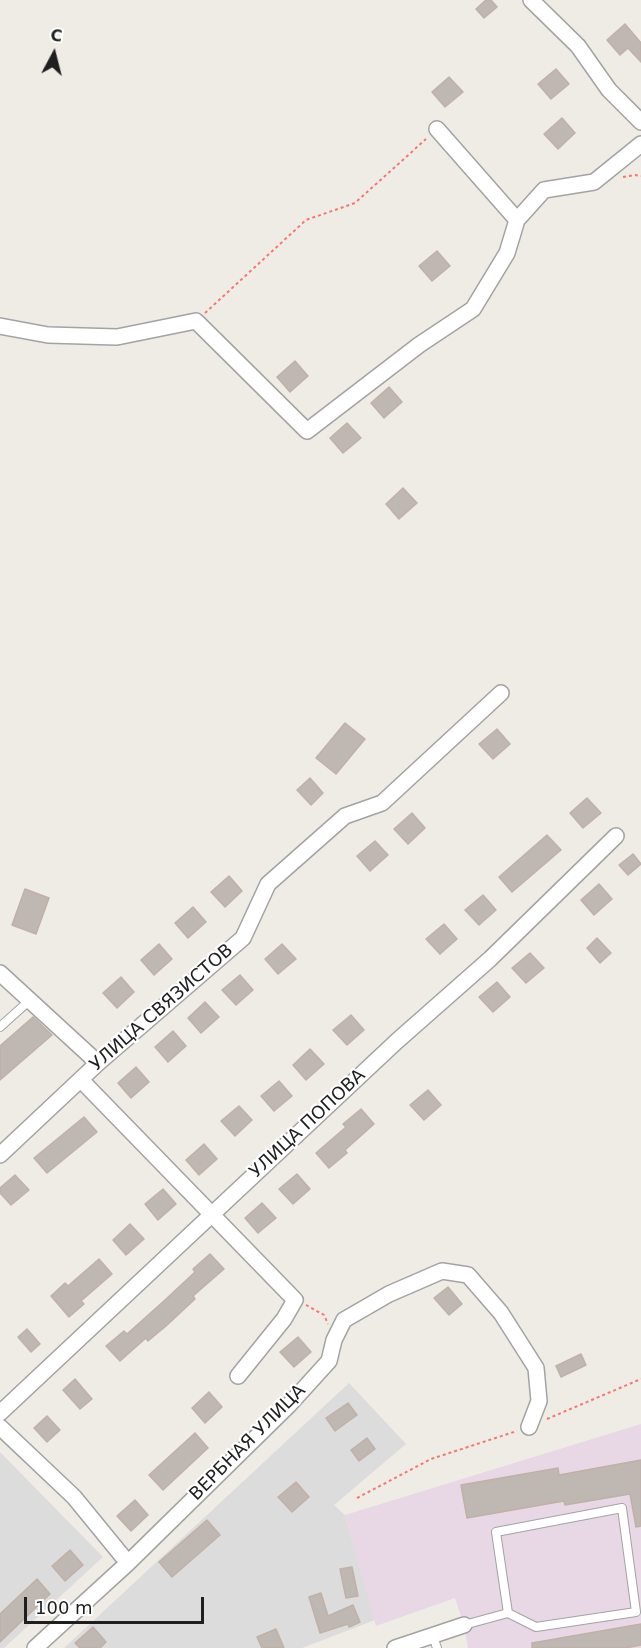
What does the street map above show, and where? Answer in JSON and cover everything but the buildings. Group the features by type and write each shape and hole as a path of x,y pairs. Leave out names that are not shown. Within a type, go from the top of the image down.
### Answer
{"street":[{"path":"531,0 578,46 609,90 641,122"},
{"path":"437,129 517,220"},
{"path":"0,326 48,335 117,337 196,321 307,431 419,345 473,309 507,253 517,220 544,190 594,182 641,144"},
{"name":"УЛИЦА СВЯЗИСТОВ","path":"0,1155 98,1063 243,938 268,884 345,816 382,803 501,693"},
{"name":"УЛИЦА ПОПОВА","path":"0,1413 397,1041 490,959 616,836"},
{"path":"0,973 98,1063"},
{"path":"81,1080 295,1300 284,1319 238,1376"},
{"name":"ВЕРБНАЯ УЛИЦА","path":"35,1648 128,1563 289,1405 328,1361 334,1340 344,1320 388,1294 442,1271 468,1275 501,1313 536,1368 539,1401 529,1427"},
{"path":"0,1427 74,1497 128,1563"},
{"path":"395,1648 435,1642 464,1625"}],"lane":[{"path":"0,1027 30,1000"},
{"path":"464,1625 508,1613 536,1627 636,1611 622,1508 496,1532 508,1613"}],"path":[{"path":"196,321 306,220 355,203 437,129"},
{"path":"295,1300 324,1315 334,1340"},
{"path":"357,1498 431,1459 529,1427 641,1379"}],"shaded area":[{"path":"349,1383 406,1444 334,1505 345,1515 375,1620 302,1648 64,1648"},
{"path":"641,1424 641,1648 468,1648 464,1625 455,1598 376,1626 345,1515"},
{"path":"0,1452 103,1557 4,1648 0,1648"}]}
